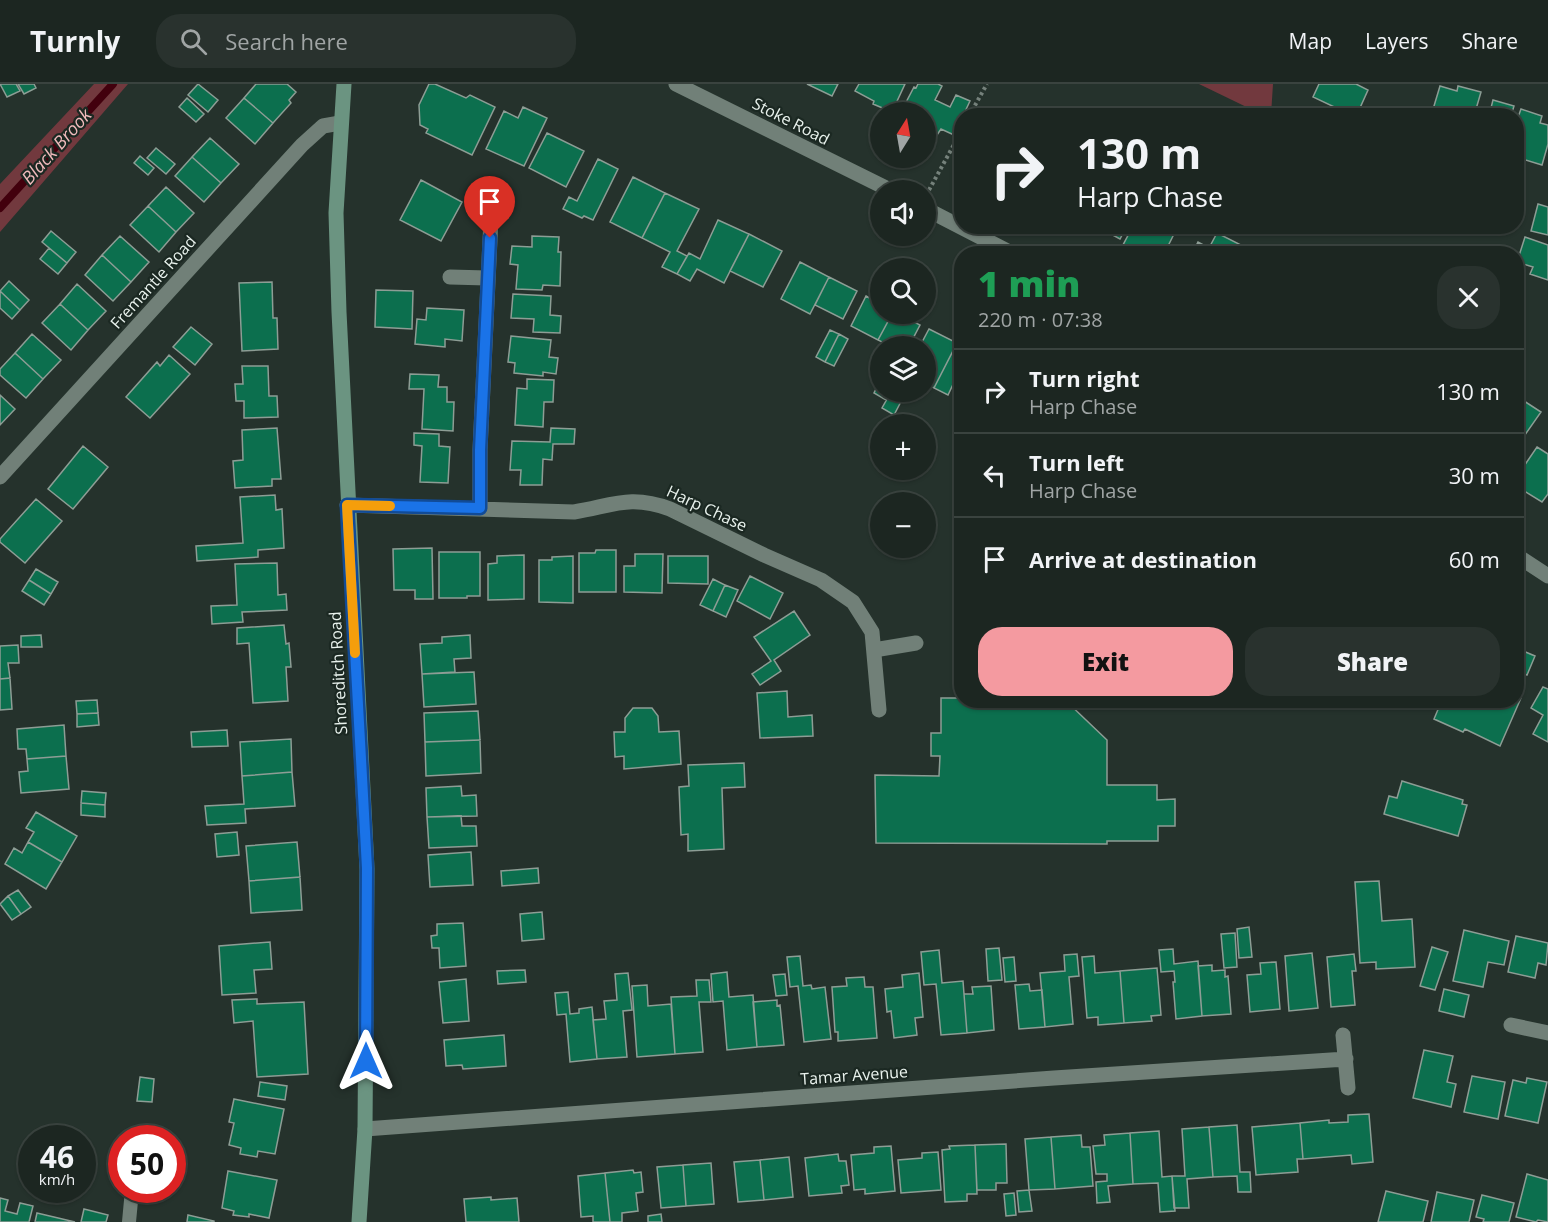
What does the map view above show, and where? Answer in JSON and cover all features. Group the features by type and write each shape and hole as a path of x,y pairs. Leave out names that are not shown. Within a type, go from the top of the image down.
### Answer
{"main road":[{"name":"Shoreditch Road","path":"344,84 336,213 347,505 367,868 365,1129 358,1222"}],"street":[{"name":"Stoke Road","path":"676,84 870,180"},
{"name":"Fremantle Road","path":"0,477 302,145 323,126 340,123"},
{"path":"936,214 954,223"},
{"path":"480,508 480,450 491,219"},
{"path":"974,234 998,246"},
{"path":"450,277 487,278"},
{"name":"Harp Chase","path":"347,505 574,512 595,509 616,502 634,500 654,503 822,580 853,602 872,632 879,710"},
{"path":"1524,560 1548,576"},
{"path":"874,650 916,643"},
{"path":"1511,1025 1548,1033"},
{"path":"1343,1035 1348,1088"},
{"name":"Tamar Avenue","path":"365,1129 1346,1059"}],"lane":[{"path":"129,1222 131,1203"}],"path":[{"path":"974,108 987,84"},
{"path":"934,180 954,144"}],"shaded area":[{"path":"94,84 128,84 0,232 0,184"},
{"path":"1199,84 1273,84 1271,108 1249,108"}],"building":[{"path":"0,84 16,84 20,91 7,97"},
{"path":"18,84 34,84 36,88 24,94"},
{"path":"198,84 218,100 208,112 188,95"},
{"path":"256,84 287,84 296,92 289,100 291,103 273,123 244,98"},
{"path":"429,84 435,84 466,98 470,95 495,107 472,155 426,133 428,129 420,125 419,105"},
{"path":"807,84 838,84 832,96"},
{"path":"859,84 905,84 897,102 874,102 855,91"},
{"path":"918,84 942,86 935,100 950,107 956,95 970,101 967,108 954,108 954,135 941,129 936,134 936,102 906,102 914,87 916,88"},
{"path":"1319,84 1356,84 1368,90 1360,108 1336,108 1313,97"},
{"path":"1440,86 1457,91 1458,86 1481,92 1476,108 1433,108"},
{"path":"187,98 204,114 196,122 179,107"},
{"path":"244,98 273,123 255,144 226,118"},
{"path":"1493,100 1514,106 1513,108 1491,108"},
{"path":"523,107 547,118 524,166 486,149 504,111 518,118"},
{"path":"1524,110 1542,116 1540,123 1548,125 1548,144 1542,165 1524,159"},
{"path":"547,133 584,151 566,187 529,168"},
{"path":"210,138 239,164 221,183 192,157"},
{"path":"156,148 175,164 166,174 147,158"},
{"path":"140,156 154,168 148,175 134,163"},
{"path":"192,157 221,183 204,202 175,176"},
{"path":"598,159 618,169 593,220 584,216 582,218 563,209 569,197 577,201"},
{"path":"633,177 665,193 642,238 610,222"},
{"path":"421,180 462,202 441,241 400,220"},
{"path":"166,187 194,213 176,232 148,206"},
{"path":"665,193 699,209 677,251 687,256 677,274 662,267 670,252 642,238"},
{"path":"1538,204 1548,207 1548,235 1531,231"},
{"path":"148,206 176,232 159,252 130,225"},
{"path":"718,220 749,234 724,283 697,269 690,281 677,274 689,253 700,259"},
{"path":"51,231 76,252 67,263 42,242"},
{"path":"749,234 782,251 763,287 730,271"},
{"path":"1111,234 1123,234 1120,239"},
{"path":"1129,234 1174,234 1168,246 1123,245"},
{"path":"1216,234 1241,245 1241,246 1210,246"},
{"path":"120,236 149,262 131,282 102,255"},
{"path":"532,236 559,237 560,286 543,285 542,290 516,289 518,265 510,264 512,246 532,247"},
{"path":"1525,237 1548,245 1548,280 1530,274 1533,267 1524,264 1524,246 1522,246"},
{"path":"49,248 67,263 58,274 40,259"},
{"path":"102,255 131,282 113,301 85,275"},
{"path":"800,262 829,277 810,314 781,299"},
{"path":"829,277 857,291 843,319 815,305"},
{"path":"9,281 29,300 20,310 0,291"},
{"path":"272,282 273,318 277,318 278,349 242,351 239,283"},
{"path":"77,284 106,311 88,330 60,304"},
{"path":"376,290 413,291 412,329 375,327"},
{"path":"0,291 20,310 12,319 0,308"},
{"path":"513,294 551,296 550,315 561,316 560,333 533,332 534,319 511,318"},
{"path":"866,296 870,298 870,324 887,324 880,336 870,336 851,326"},
{"path":"60,304 88,330 71,350 42,323"},
{"path":"427,308 464,310 462,341 445,339 445,347 415,344 417,319 426,320"},
{"path":"887,324 920,325 914,336 880,336"},
{"path":"191,327 212,344 195,365 173,347"},
{"path":"929,329 954,342 954,349 936,384 936,336 925,336"},
{"path":"830,330 839,334 825,362 816,357"},
{"path":"32,334 61,360 43,379 15,353"},
{"path":"839,334 848,339 834,366 825,362"},
{"path":"511,336 551,340 549,357 558,358 556,374 543,372 543,376 514,373 515,363 508,362"},
{"path":"954,349 954,382 948,395 936,389 936,384"},
{"path":"15,353 43,379 26,398 0,375 0,369"},
{"path":"169,355 190,374 150,418 126,397 157,362 160,366"},
{"path":"242,366 268,366 269,396 277,396 278,417 244,418 244,401 236,401 235,384 243,384"},
{"path":"410,374 439,375 438,387 447,387 447,402 454,402 453,431 422,429 424,389 409,389"},
{"path":"527,379 554,380 553,402 544,402 543,427 515,425 517,388 527,389"},
{"path":"0,395 15,409 0,425"},
{"path":"1524,401 1541,412 1524,436"},
{"path":"885,402 901,402 895,414 882,408"},
{"path":"277,428 281,479 272,479 272,486 235,488 233,461 243,460 242,430"},
{"path":"551,428 575,429 574,444 553,444 552,460 543,459 542,485 520,485 521,470 510,470 512,441 550,442"},
{"path":"414,433 439,434 439,446 450,447 448,483 420,482 422,446 414,445"},
{"path":"83,446 108,467 73,509 48,489"},
{"path":"1537,447 1548,454 1548,494 1542,502 1524,491 1524,466"},
{"path":"275,495 276,510 282,509 284,548 258,550 258,557 197,561 196,546 243,543 240,497"},
{"path":"36,499 62,521 25,563 0,542 0,539"},
{"path":"432,548 433,599 415,599 415,590 394,590 393,549"},
{"path":"596,550 616,550 616,592 579,592 579,553 595,553"},
{"path":"439,552 480,552 480,596 439,598"},
{"path":"635,554 663,554 662,593 624,592 624,566 635,566"},
{"path":"524,555 524,599 488,600 488,564 497,563 497,556"},
{"path":"573,556 573,603 539,602 539,560"},
{"path":"668,556 708,556 708,584 668,583"},
{"path":"277,563 278,595 286,594 287,610 242,612 243,622 212,624 211,606 237,605 235,564"},
{"path":"36,569 58,582 51,594 29,580"},
{"path":"750,576 783,593 770,619 737,601"},
{"path":"713,579 725,585 713,611 700,605"},
{"path":"29,580 51,594 44,605 22,591"},
{"path":"725,585 738,590 726,617 713,611"},
{"path":"794,611 810,635 774,660 781,671 760,685 752,674 771,661 754,637"},
{"path":"284,625 286,644 289,643 291,667 286,667 288,701 253,703 249,643 237,644 237,628"},
{"path":"41,635 42,647 21,647 21,636"},
{"path":"470,635 471,658 454,659 455,672 422,674 420,644 442,643 442,637"},
{"path":"18,645 19,663 8,663 10,678 0,679 0,646"},
{"path":"1524,651 1535,656 1527,675 1524,674"},
{"path":"474,672 476,704 424,707 422,674"},
{"path":"10,678 12,709 0,710 0,679"},
{"path":"1543,687 1548,689 1548,742 1533,734 1543,715 1531,708"},
{"path":"787,691 788,717 812,715 813,736 760,738 757,693"},
{"path":"941,698 954,698 954,708 1073,708 1107,740 1107,785 1157,785 1157,800 1175,799 1175,826 1158,826 1158,841 1107,841 1107,844 876,843 875,775 939,776 940,756 931,756 931,733 941,733"},
{"path":"97,700 98,713 77,714 76,701"},
{"path":"633,708 652,708 658,716 659,732 679,731 681,764 624,769 624,756 615,757 614,732 625,732 625,718"},
{"path":"1439,708 1517,708 1500,746 1465,729 1463,732 1434,719"},
{"path":"478,711 480,740 425,742 424,713"},
{"path":"98,713 99,725 77,727 77,714"},
{"path":"64,725 66,756 27,759 26,749 18,749 17,729"},
{"path":"227,730 228,746 192,747 191,732"},
{"path":"291,739 292,772 242,776 240,742"},
{"path":"480,740 481,773 426,776 425,742"},
{"path":"66,756 69,789 21,793 19,772 28,771 27,759"},
{"path":"744,763 745,787 722,788 724,849 688,851 688,834 681,835 679,787 689,786 688,765"},
{"path":"292,772 295,806 245,809 246,823 207,825 205,806 244,804 242,776"},
{"path":"1402,781 1463,800 1462,804 1467,805 1458,836 1384,814 1389,796 1397,798"},
{"path":"461,786 462,796 476,795 477,816 427,817 426,788"},
{"path":"82,791 106,793 105,805 81,803"},
{"path":"81,803 105,805 105,817 81,815"},
{"path":"36,812 77,836 62,862 28,842 34,832 26,828"},
{"path":"461,816 462,826 476,826 477,846 429,848 427,817"},
{"path":"237,832 239,855 217,857 215,834"},
{"path":"28,842 62,862 46,889 5,864 14,848 22,853"},
{"path":"297,842 300,877 249,881 246,846"},
{"path":"471,852 473,885 430,887 428,855"},
{"path":"538,868 539,883 502,886 501,871"},
{"path":"300,877 302,910 251,913 249,881"},
{"path":"1379,881 1382,921 1412,919 1415,967 1376,969 1376,962 1360,963 1355,882"},
{"path":"18,890 31,907 21,914 8,896"},
{"path":"8,896 21,914 12,920 0,904"},
{"path":"542,912 544,939 522,941 520,914"},
{"path":"463,923 466,966 440,968 439,948 432,948 431,936 437,935 437,924"},
{"path":"1249,927 1252,957 1239,958 1237,929"},
{"path":"1464,930 1509,941 1504,965 1488,962 1483,987 1453,981"},
{"path":"1235,933 1237,967 1224,968 1221,934"},
{"path":"1516,936 1548,943 1546,965 1538,963 1535,978 1508,972"},
{"path":"270,942 272,969 254,970 256,993 222,995 219,946"},
{"path":"1432,947 1448,952 1435,990 1420,986"},
{"path":"999,948 1002,980 988,981 986,949"},
{"path":"1173,949 1174,964 1198,961 1202,1016 1176,1019 1174,971 1161,972 1159,950"},
{"path":"939,950 942,983 963,981 967,1033 941,1035 936,984 924,985 921,952"},
{"path":"1312,953 1318,1008 1289,1011 1285,956"},
{"path":"1077,954 1079,976 1069,977 1073,1024 1045,1027 1040,973 1065,971 1064,955"},
{"path":"1354,954 1356,971 1352,971 1355,1005 1331,1007 1327,957"},
{"path":"800,956 803,986 811,985 812,989 825,987 831,1039 804,1042 798,986 790,987 787,957"},
{"path":"1094,956 1095,973 1120,971 1124,1023 1098,1025 1098,1017 1087,1018 1082,957"},
{"path":"1014,957 1016,981 1005,982 1003,958"},
{"path":"1276,962 1280,1009 1250,1012 1247,975 1261,974 1260,963"},
{"path":"1212,965 1212,971 1225,970 1225,977 1228,976 1231,1014 1202,1016 1198,966"},
{"path":"1157,968 1161,1015 1151,1016 1152,1021 1124,1023 1120,971"},
{"path":"525,970 526,982 498,984 497,971"},
{"path":"727,972 729,997 753,995 757,1047 727,1050 723,1001 713,1002 711,974"},
{"path":"628,973 632,1010 623,1011 627,1057 597,1059 593,1020 606,1019 604,1001 617,1000 615,974"},
{"path":"919,973 923,1017 915,1018 917,1035 894,1038 891,1011 887,1012 885,989 903,987 902,975"},
{"path":"785,974 787,995 776,996 773,975"},
{"path":"864,977 865,987 873,987 877,1038 838,1041 838,1032 835,1032 832,987 847,986 846,978"},
{"path":"466,979 469,1021 443,1023 439,982"},
{"path":"696,980 709,980 711,1002 699,1002 703,1052 675,1054 671,997 697,996"},
{"path":"1029,984 1030,991 1042,990 1045,1027 1019,1029 1015,985"},
{"path":"647,985 648,1006 671,1004 675,1054 637,1057 632,986"},
{"path":"991,986 994,1030 967,1033 964,994 973,994 972,987"},
{"path":"1444,989 1469,995 1464,1017 1439,1011"},
{"path":"568,992 570,1014 579,1013 579,1009 592,1007 597,1059 570,1062 566,1014 557,1015 555,993"},
{"path":"257,999 257,1004 304,1002 308,1074 257,1077 253,1021 234,1023 232,1000"},
{"path":"777,1000 777,1006 780,1005 784,1045 757,1047 753,1002"},
{"path":"504,1035 506,1066 463,1069 462,1065 446,1066 444,1040"},
{"path":"1424,1050 1453,1056 1447,1082 1456,1084 1451,1107 1413,1098"},
{"path":"1472,1076 1505,1082 1498,1119 1464,1112"},
{"path":"140,1077 154,1079 152,1102 137,1101"},
{"path":"1527,1078 1547,1082 1538,1123 1505,1116 1513,1080 1526,1083"},
{"path":"260,1082 287,1086 285,1100 258,1096"},
{"path":"234,1099 284,1109 275,1154 258,1151 257,1157 240,1154 241,1148 229,1145 234,1123 229,1122"},
{"path":"1369,1114 1373,1162 1352,1164 1351,1155 1303,1159 1300,1123 1329,1120 1329,1123 1348,1122 1348,1115"},
{"path":"1300,1123 1303,1159 1297,1159 1298,1172 1256,1175 1252,1127"},
{"path":"1237,1125 1240,1172 1250,1172 1251,1192 1238,1192 1237,1176 1213,1177 1209,1127"},
{"path":"1209,1127 1213,1177 1187,1179 1189,1208 1174,1208 1172,1176 1185,1176 1182,1129"},
{"path":"1159,1131 1162,1177 1172,1176 1175,1211 1160,1212 1158,1183 1133,1184 1130,1133"},
{"path":"1130,1133 1133,1184 1108,1186 1110,1202 1097,1203 1096,1182 1107,1181 1107,1174 1096,1174 1093,1146 1105,1145 1104,1135"},
{"path":"1081,1135 1082,1147 1090,1147 1093,1186 1055,1189 1051,1137"},
{"path":"1051,1137 1055,1189 1029,1190 1025,1139"},
{"path":"1006,1144 1007,1183 996,1183 996,1190 977,1190 975,1145"},
{"path":"975,1145 977,1194 967,1194 967,1201 945,1202 942,1150 950,1149 949,1146"},
{"path":"891,1146 895,1191 865,1194 865,1189 854,1190 851,1155 874,1153 874,1147"},
{"path":"938,1152 941,1190 901,1193 898,1160 922,1158 922,1153"},
{"path":"838,1154 839,1161 846,1161 849,1185 841,1186 842,1193 809,1196 805,1158"},
{"path":"789,1157 793,1197 764,1200 760,1160"},
{"path":"760,1160 764,1200 738,1202 734,1162"},
{"path":"711,1163 714,1204 686,1206 683,1165"},
{"path":"683,1165 686,1206 661,1208 657,1167"},
{"path":"633,1170 634,1173 641,1172 643,1192 636,1193 638,1211 622,1213 622,1222 610,1222 605,1173"},
{"path":"228,1171 277,1180 269,1218 249,1214 249,1217 233,1215 234,1211 222,1208"},
{"path":"605,1173 610,1222 593,1222 593,1216 581,1217 578,1176"},
{"path":"1527,1174 1548,1180 1548,1222 1538,1220 1536,1222 1516,1217"},
{"path":"1029,1190 1032,1211 1019,1212 1017,1191"},
{"path":"1386,1191 1428,1201 1423,1222 1378,1222"},
{"path":"1437,1192 1474,1200 1469,1222 1431,1222"},
{"path":"1014,1193 1016,1215 1006,1216 1004,1194"},
{"path":"1482,1195 1514,1203 1509,1222 1483,1222 1484,1219 1476,1217"},
{"path":"491,1197 491,1200 517,1198 519,1222 466,1222 464,1199"},
{"path":"0,1198 8,1200 5,1211 17,1214 20,1203 33,1206 29,1222 0,1222"},
{"path":"84,1209 108,1215 106,1222 81,1222"},
{"path":"37,1213 75,1222 35,1222"},
{"path":"661,1214 662,1222 648,1222 648,1216"},
{"path":"188,1215 214,1221 214,1222 187,1222"}],"waterway":[{"name":"Black Brook","path":"0,208 113,84"}],"slow traffic":[{"path":"355,653 347,505 390,506"}],"route":[{"path":"366,1061 367,868 347,505 480,508 480,450 490,238"}]}
